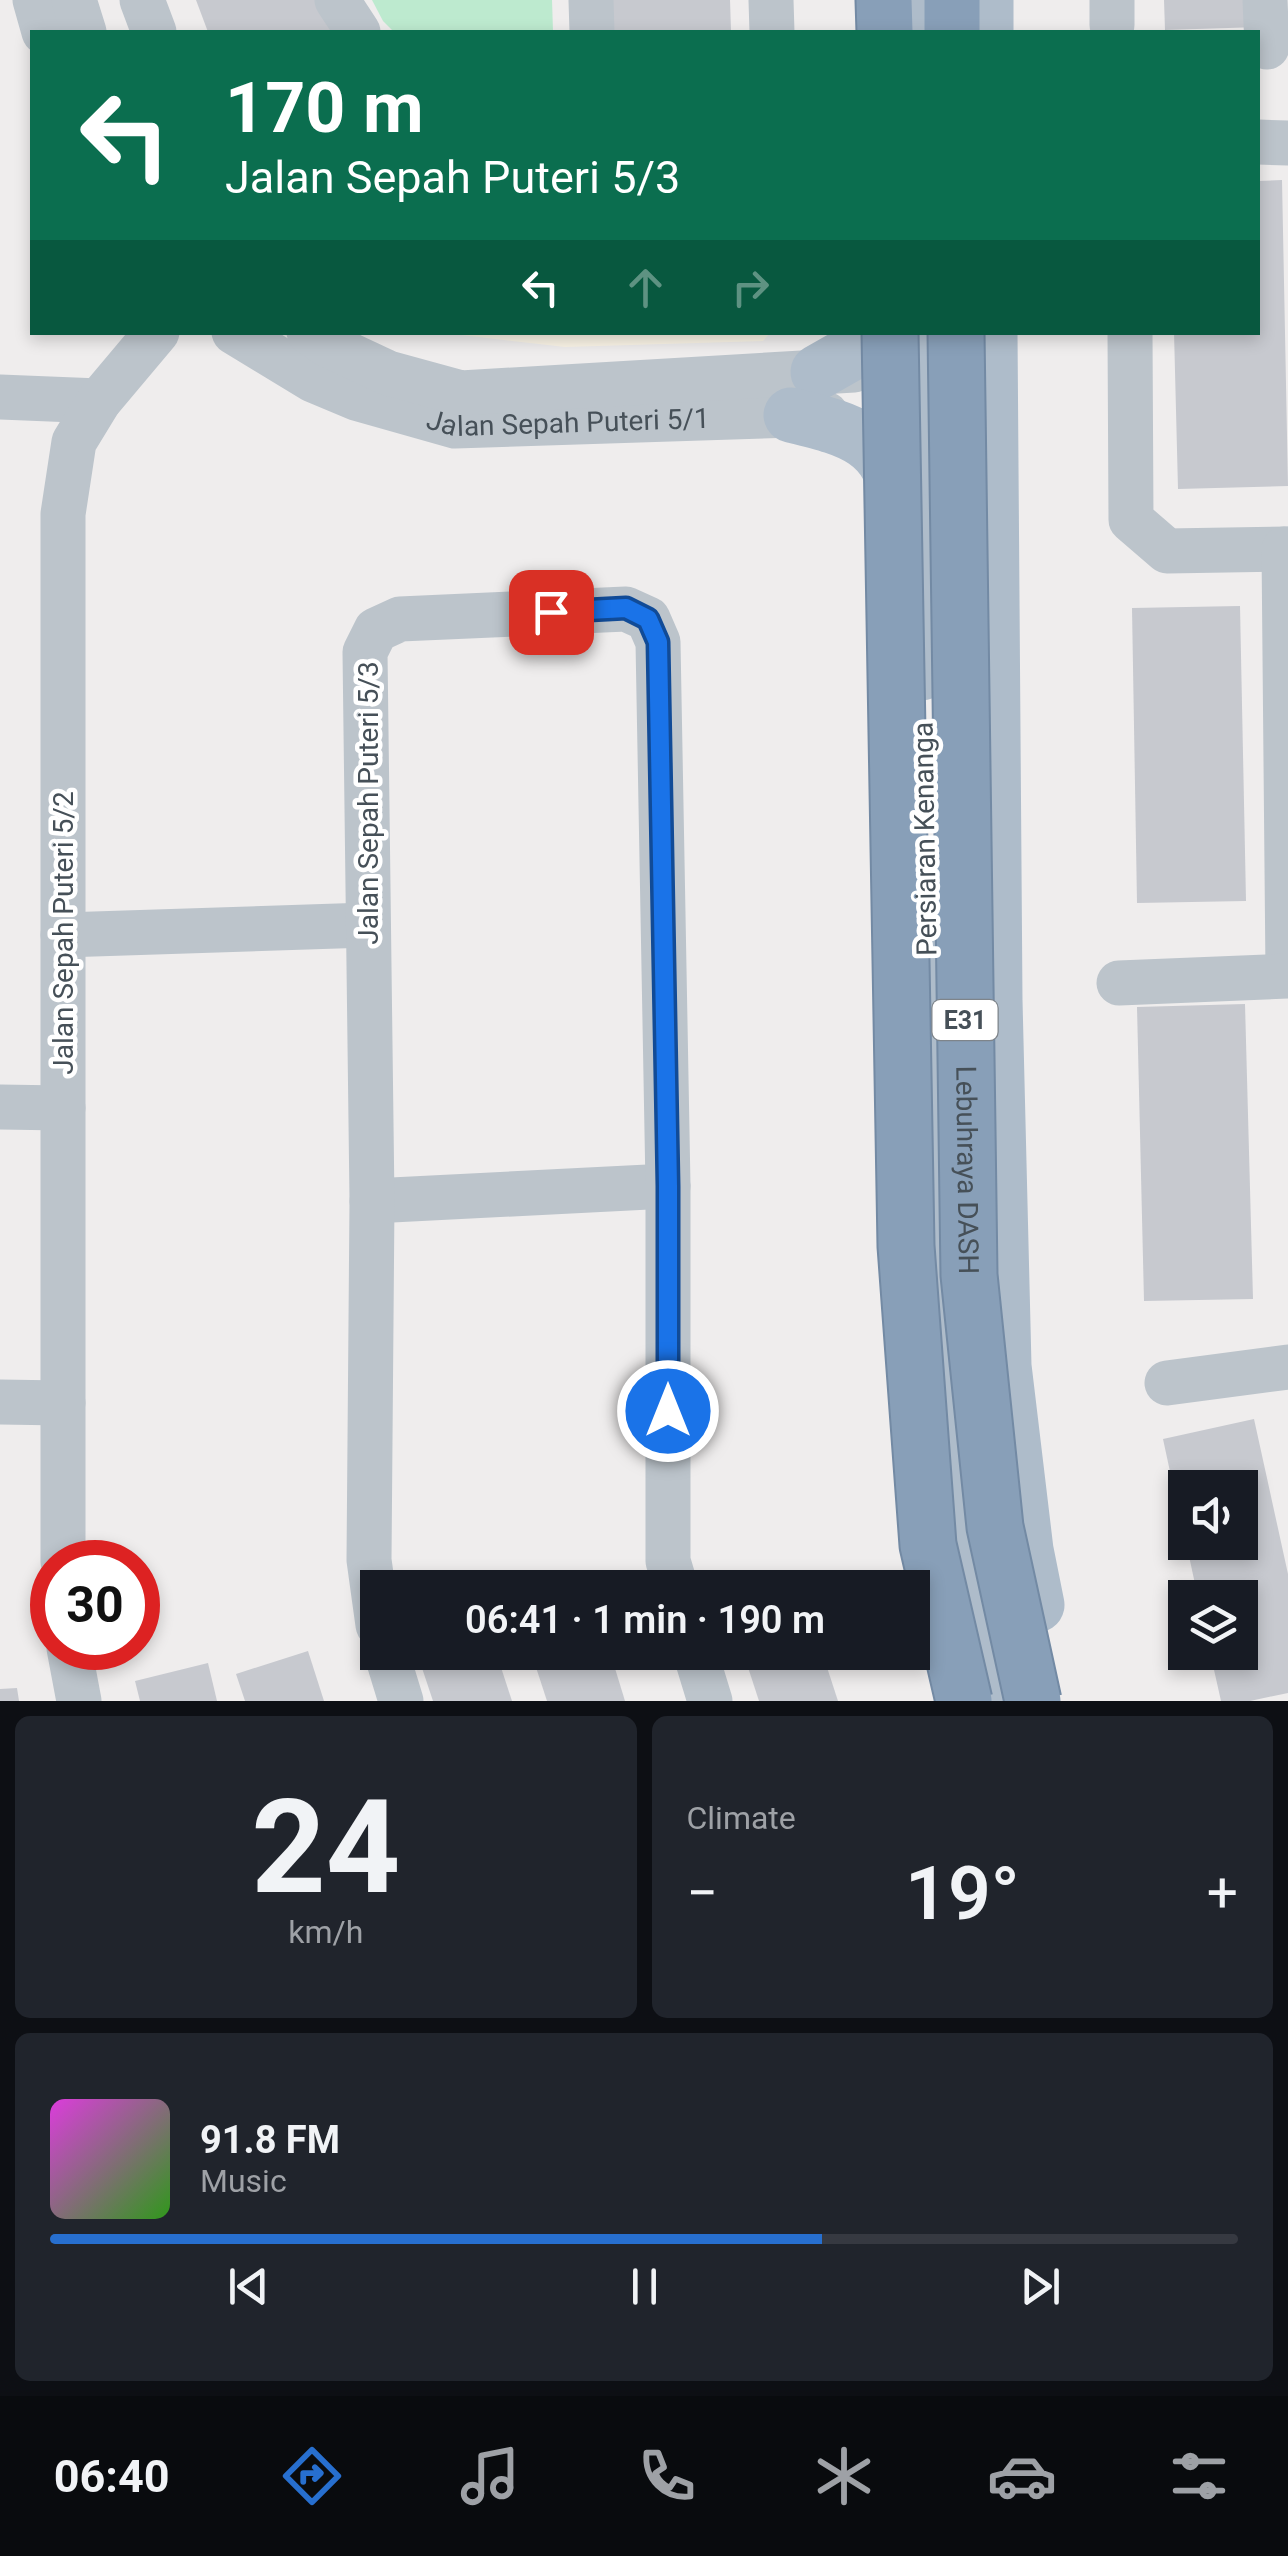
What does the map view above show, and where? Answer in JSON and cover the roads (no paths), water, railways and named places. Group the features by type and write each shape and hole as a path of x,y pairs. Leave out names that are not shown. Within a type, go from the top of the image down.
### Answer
{"highway":[{"path":"884,0 884,30"},
{"path":"952,0 952,30"},
{"name":"E31","path":"925,353 906,1246 928,1545 964,1701"},
{"name":"Lebuhraya DASH","path":"925,353 969,1275 995,1528 1033,1701"}],"main road":[{"path":"913,0 914,30"},
{"path":"963,0 963,30"},
{"path":"986,0 986,30"},
{"path":"990,335 995,1000 1004,1366 1026,1550 1055,1701"},
{"path":"922,738 897,486 877,451 805,393 869,343 925,353 958,416 964,454 973,737 995,1000"},
{"name":"Persiaran Kenanga","path":"925,353 922,738 937,1296 950,1437 998,1701"}],"street":[{"path":"36,0 44,30"},
{"path":"74,0 83,30"},
{"path":"142,0 153,30"},
{"path":"337,0 357,30"},
{"path":"592,0 592,30"},
{"path":"772,0 772,30"},
{"path":"1265,0 1266,47"},
{"path":"1260,142 1288,142"},
{"name":"Jalan Sepah Puteri 5/2","path":"63,1540 63,514 74,442 100,401 155,335"},
{"name":"Jalan Sepah Puteri 5/1","path":"239,335 327,386 455,426 805,393 925,353"},
{"path":"313,335 388,373 460,392 805,393"},
{"path":"1119,983 1288,975 1286,549 1167,551 1131,520 1130,335"},
{"path":"0,397 100,401"},
{"name":"Jalan Sepah Puteri 5/3","path":"370,1570 372,1202 365,652 376,630 400,619 626,608 648,619 658,642 671,1570"},
{"path":"63,934 368,925"},
{"path":"0,1107 63,1108"},
{"path":"372,1202 668,1186"},
{"path":"1168,1383 1288,1367"},
{"path":"0,1402 63,1402"},
{"path":"73,1670 79,1701"},
{"path":"392,1670 401,1701"},
{"path":"701,1670 710,1701"}]}
